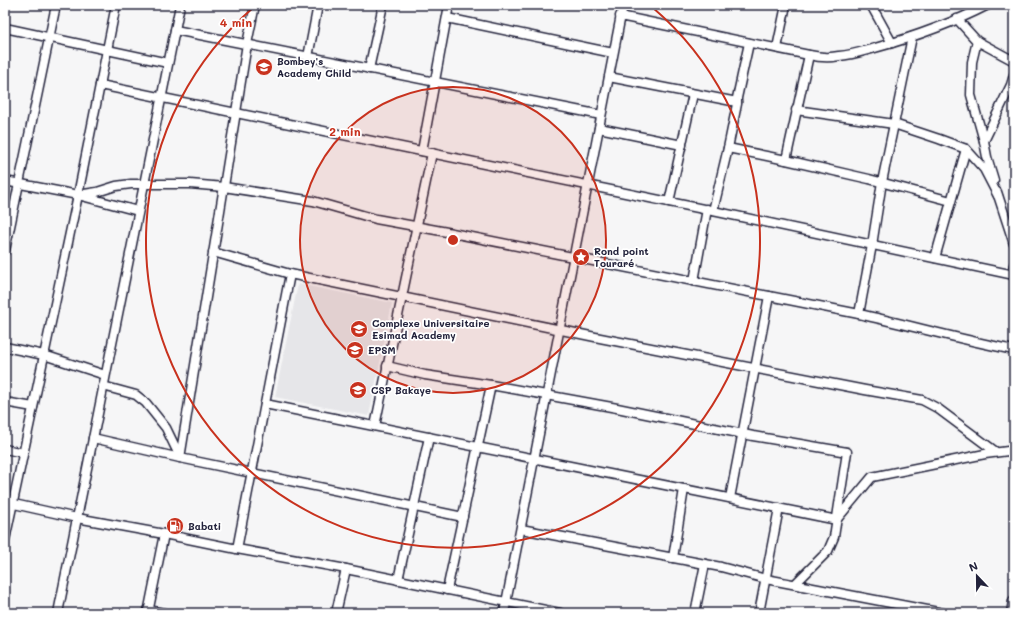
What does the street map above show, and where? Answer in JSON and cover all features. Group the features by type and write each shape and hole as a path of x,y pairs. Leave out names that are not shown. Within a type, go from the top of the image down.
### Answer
{"main road":[{"path":"1012,613 1014,601"}],"street":[{"path":"5,251 56,5"},
{"path":"5,540 9,503 23,453 33,407 78,195 116,5"},
{"path":"58,613 180,5"},
{"path":"180,458 247,44 255,5"},
{"path":"308,57 318,5"},
{"path":"369,69 383,5"},
{"path":"422,151 449,5"},
{"path":"504,613 623,5"},
{"path":"777,48 786,5"},
{"path":"871,5 892,43"},
{"path":"620,16 808,55 841,56 892,43 957,19 988,5"},
{"path":"447,18 613,53"},
{"path":"957,19 977,41 1014,61"},
{"path":"5,28 168,63"},
{"path":"175,30 601,115"},
{"path":"859,314 882,182 912,36"},
{"path":"977,41 972,62 971,95 984,141 986,157 1014,244"},
{"path":"694,281 710,210 728,148 749,43"},
{"path":"786,160 808,55"},
{"path":"984,141 1011,85 1014,75"},
{"path":"608,77 738,102"},
{"path":"100,85 710,210 1014,275 1014,265"},
{"path":"669,202 694,94"},
{"path":"796,110 894,124 966,149 984,169 998,196"},
{"path":"598,128 682,146"},
{"path":"728,148 882,182 951,201"},
{"path":"935,258 966,149"},
{"path":"374,426 432,153"},
{"path":"5,181 78,195 138,211"},
{"path":"78,195 97,192 116,186 144,184 190,184 224,187 313,201 376,219 859,314 957,338 1009,348 1014,351"},
{"path":"213,252 290,274 600,338 922,400 937,408 996,452"},
{"path":"237,549 290,274"},
{"path":"730,498 769,296"},
{"path":"5,347 44,355 105,375"},
{"path":"387,366 425,375 547,395 743,434 848,452 834,537 828,551 795,584"},
{"path":"447,590 491,385"},
{"path":"103,386 136,396 146,403 166,428 180,458"},
{"path":"5,402 33,407"},
{"path":"265,404 837,520"},
{"path":"398,580 429,437"},
{"path":"93,438 180,458 463,517"},
{"path":"5,449 23,453"},
{"path":"837,520 872,477 996,452 1008,451 1014,454"},
{"path":"673,558 684,489"},
{"path":"9,503 77,518 346,569 560,613"},
{"path":"759,613 778,508"},
{"path":"520,529 704,564 795,584 943,613"},
{"path":"164,534 148,611 164,613"},
{"path":"696,613 704,564"},
{"path":"336,613 346,569"}],"shaded area":[{"path":"298,284 392,303 369,416 275,397"}],"place":[{"name":"Bombey's Academy Child","path":"264,67"},
{"name":"Rond point Touraré","path":"581,257"},
{"name":"Complexe Universitaire Esimad Academy","path":"359,329"},
{"name":"EPSM","path":"355,350"},
{"name":"CSP Bakaye","path":"358,390"},
{"name":"Babati","path":"175,526"}]}
